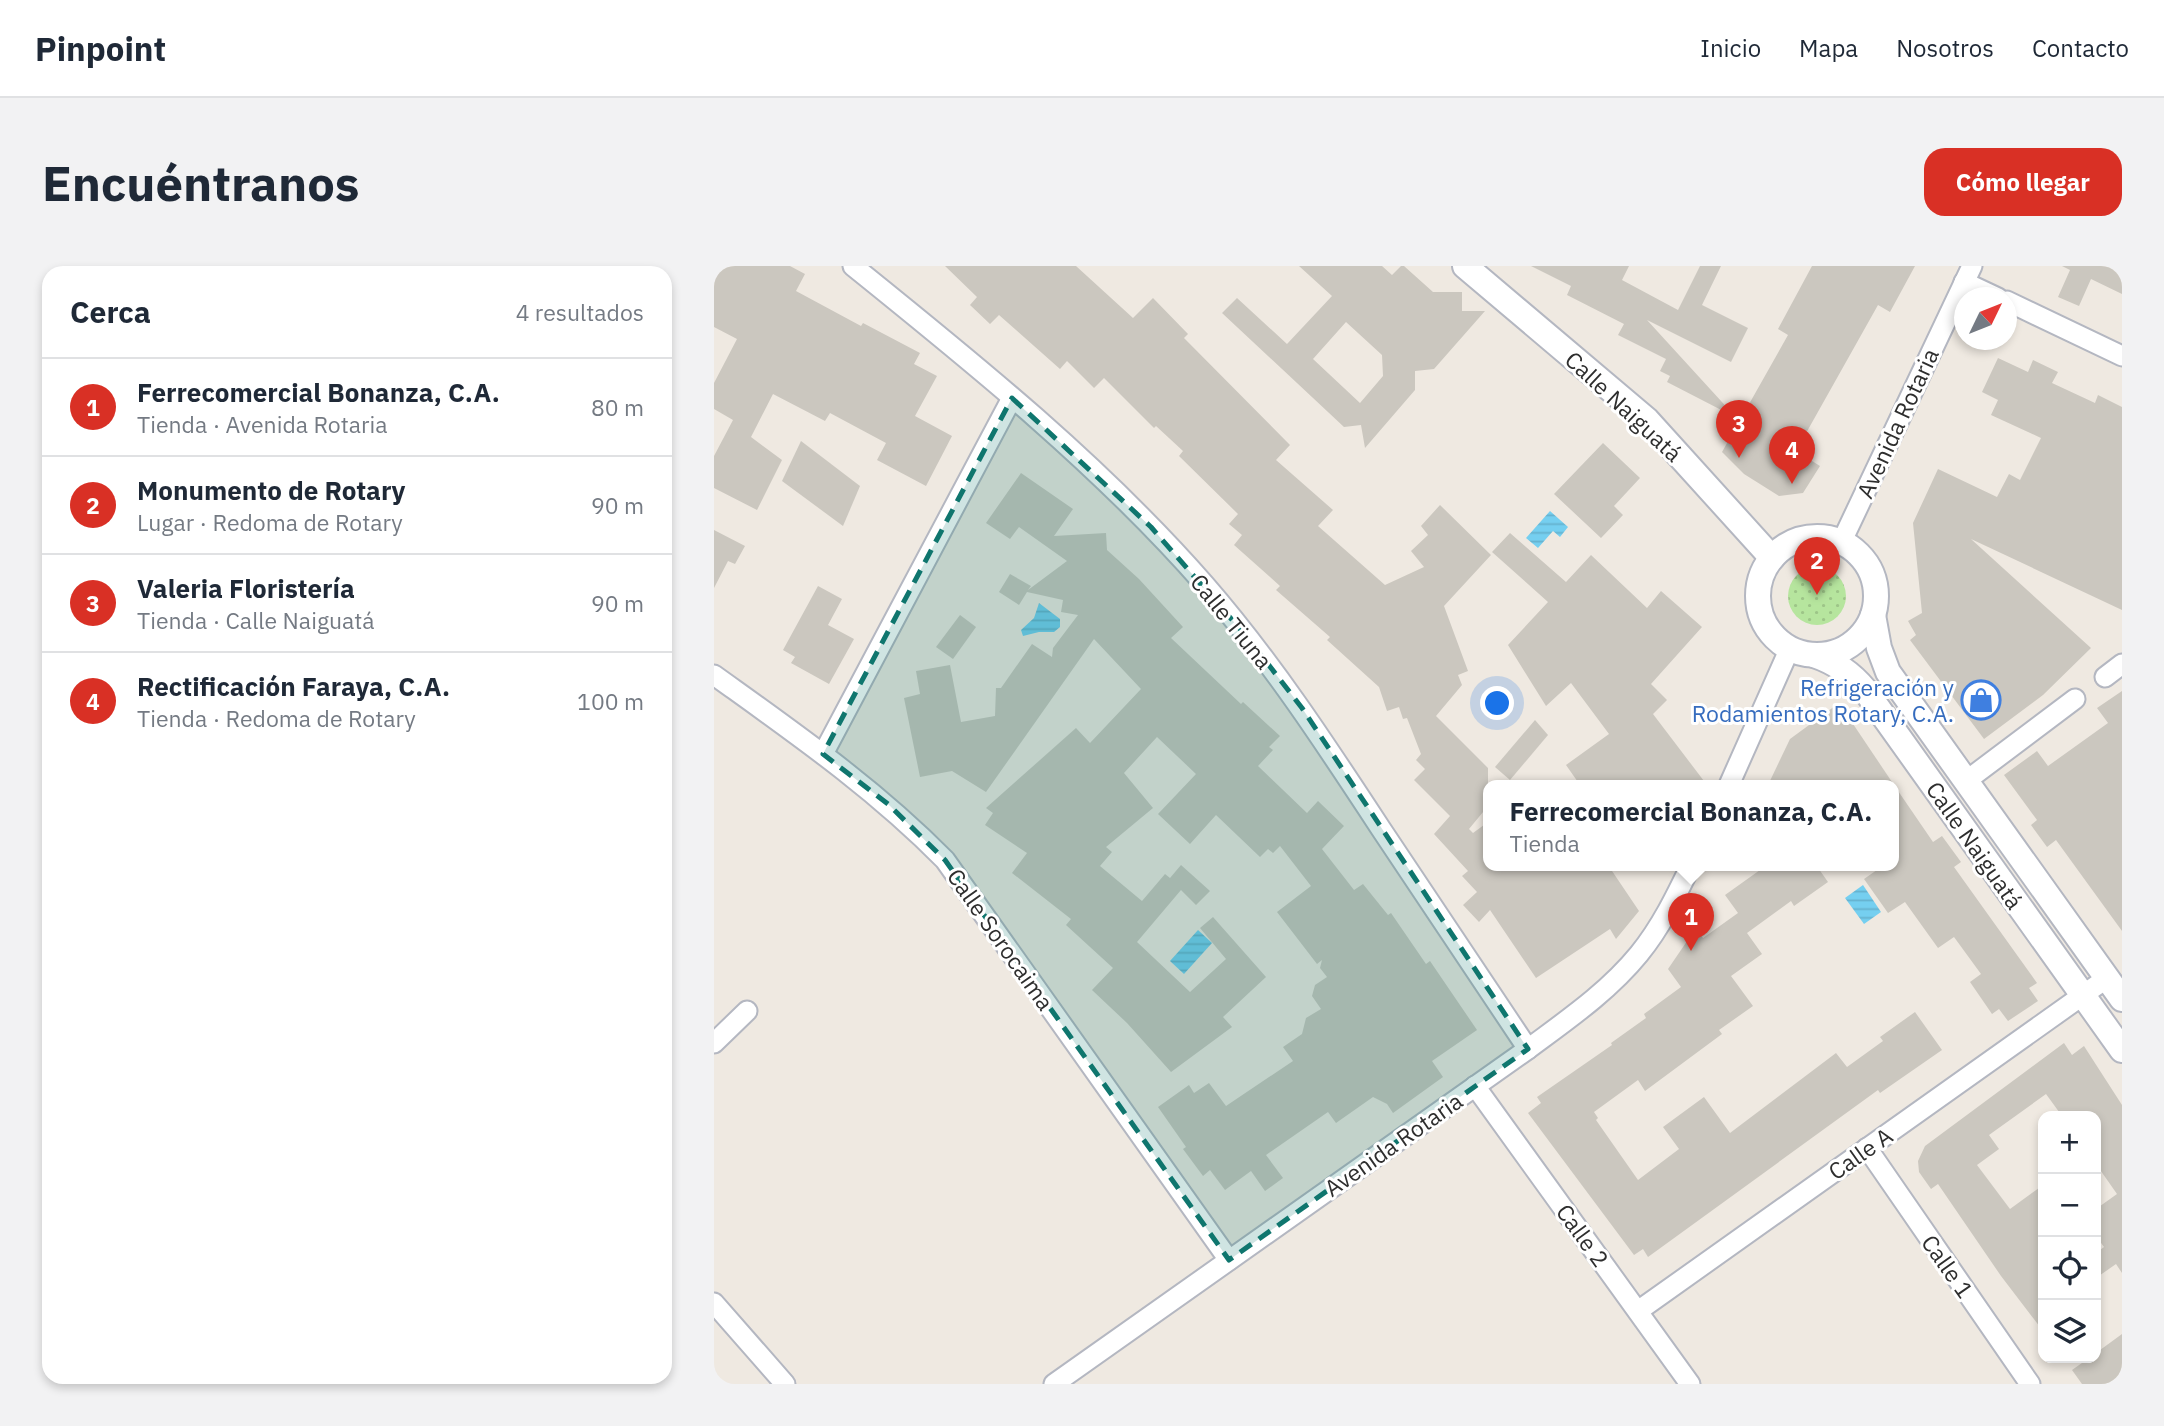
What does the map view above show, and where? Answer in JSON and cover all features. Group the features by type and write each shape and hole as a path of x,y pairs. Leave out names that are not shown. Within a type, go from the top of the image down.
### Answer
{"street":[{"name":"Calle Tiuna","path":"853,266 1012,398 1151,527 1205,586 1302,708 1528,1049"},
{"name":"Calle Naiguatá","path":"1465,266 1647,421 1772,558"},
{"path":"1968,274 1984,287"},
{"name":"Avenida Rotaria","path":"1841,543 1968,274"},
{"path":"2017,307 2122,356"},
{"path":"823,754 1012,398"},
{"path":"1820,537 1841,543 1861,557 1870,569 1875,584 1874,615 1867,629 1844,649 1814,655 1790,648 1773,636 1764,623 1758,593 1761,578 1772,558 1790,543 1804,538 1820,537"},
{"name":"Calle Naiguatá","path":"1874,615 1884,664 2122,999"},
{"path":"1731,780 1790,648"},
{"name":"Calle Naiguatá","path":"1814,655 1846,671 1865,690 2122,1050"},
{"path":"2105,677 2122,664"},
{"name":"Calle Sorocaima","path":"714,675 888,804 945,860 1229,1260"},
{"path":"1966,781 2075,699"},
{"name":"Avenida Rotaria","path":"1054,1384 1585,1006 1623,972 1658,928 1688,871"},
{"name":"Calle A","path":"1638,1311 2107,978"},
{"path":"714,1043 747,1011"},
{"name":"Calle 2","path":"1475,1086 1690,1384"},
{"name":"Calle 1","path":"1867,1148 2030,1384"},
{"path":"714,1303 785,1384"}],"highlighted area":[{"path":"1012,398 1151,527 1247,637 1302,708 1528,1049 1229,1260 945,860 888,804 823,754"}],"green space":[{"path":"1817,567 1828,569 1841,580 1846,596 1844,607 1833,620 1817,625 1806,623 1793,612 1788,596 1790,585 1801,572"}],"water":[{"path":"1550,511 1568,527 1560,537 1553,531 1538,548 1526,538"},
{"path":"1039,603 1060,619 1060,627 1054,632 1023,636 1021,630 1034,618"},
{"path":"1863,885 1881,912 1864,924 1845,898"},
{"path":"1198,930 1212,943 1184,974 1170,961"}],"building":[{"path":"714,266 790,266 805,274 796,291 861,326 863,323 920,353 914,364 937,376 915,416 952,436 926,486 877,460 886,443 830,413 825,421 773,394 751,437 782,460 757,510 714,488 714,456 733,420 714,409 714,383 737,339 714,327"},
{"path":"945,266 1076,266 1133,318 1153,298 1188,334 1184,338 1290,445 1276,460 1333,510 1318,526 1385,585 1424,567 1411,551 1428,535 1421,526 1440,505 1491,555 1444,606 1468,671 1458,675 1462,685 1436,716 1488,768 1488,780 1483,780 1483,812 1469,829 1473,833 1483,826 1483,871 1612,871 1639,911 1616,939 1610,929 1536,978 1490,910 1479,922 1463,905 1477,892 1462,876 1468,871 1434,834 1450,816 1414,780 1425,769 1416,760 1421,754 1407,718 1403,719 1399,707 1387,711 1379,687 1327,640 1330,637 1276,590 1280,586 1234,545 1242,535 1229,524 1238,514 1179,456 1183,451 1156,426 1154,428 1104,378 1094,388 1067,361 1060,369 999,315 990,324 970,305 977,297"},
{"path":"1299,266 1382,266 1392,275 1404,266 1433,292 1462,292 1462,311 1485,311 1434,369 1415,371 1415,390 1365,448 1361,425 1344,427 1222,313 1237,298 1287,344 1332,296","holes":["1346,322 1382,355 1383,376 1360,403 1313,359"]},
{"path":"1531,266 1629,266 1622,280 1678,310 1700,266 1721,266 1702,305 1748,328 1731,362 1647,320 1731,415 1667,382 1670,376 1660,371 1666,359 1618,335 1624,324 1567,295 1571,286"},
{"path":"1812,266 1915,266 1890,312 1878,305 1796,451 1820,466 1803,493 1779,496 1744,474 1722,452 1788,335 1778,329"},
{"path":"2062,266 2122,266 2122,294 2091,279 2079,306 2058,297 2070,270"},
{"path":"1998,358 2028,372 2033,360 2058,372 2052,383 2095,403 2098,395 2122,407 2122,610 1971,539 2091,648 2043,695 1984,739 1910,640 1916,635 1908,621 1922,613 1913,523 1938,469 1997,497 2009,474 2020,480 2041,438 1991,415 1998,400 1982,392"},
{"path":"801,441 860,486 843,526 782,481"},
{"path":"1603,443 1640,478 1614,506 1623,515 1601,538 1554,494"},
{"path":"1021,473 1073,509 1054,536 1106,533 1107,550 1139,579 1183,627 1171,638 1241,704 1243,702 1280,736 1269,747 1273,750 1258,766 1307,813 1318,801 1344,826 1322,849 1354,890 1363,884 1388,915 1391,913 1426,964 1430,961 1477,1030 1432,1061 1443,1077 1393,1113 1387,1104 1373,1097 1336,1123 1328,1112 1266,1155 1283,1178 1265,1191 1251,1171 1225,1190 1210,1170 1203,1176 1158,1107 1189,1085 1194,1093 1209,1083 1226,1106 1293,1061 1283,1047 1302,1034 1306,1018 1321,1009 1312,996 1315,985 1327,977 1320,968 1322,960 1317,964 1277,912 1311,886 1280,846 1273,853 1268,849 1260,857 1216,815 1190,844 1158,814 1196,774 1157,737 1124,773 1153,808 1106,847 1112,852 1100,866 1142,901 1165,874 1170,878 1181,865 1210,891 1196,905 1181,890 1137,942 1190,992 1226,959 1200,928 1213,917 1266,977 1223,1017 1232,1027 1171,1072 1127,1023 1092,990 1113,968 1066,925 1071,919 1012,873 1027,853 985,825 993,813 986,808 1076,728 1090,743 1141,689 1094,639 986,792 952,771 920,777 904,698 920,694 916,671 950,665 961,722 995,716 996,688 1001,688 1032,644 1052,657 1053,648 1078,615 1061,612 1063,600 1027,592 1019,605 999,592 1010,574 1031,586 1028,590 1067,561 1019,527 1010,539 986,523"},
{"path":"714,530 745,546 735,564 728,561 714,588"},
{"path":"1510,533 1566,582 1591,555 1647,608 1661,591 1702,627 1651,684 1667,700 1653,714 1703,780 1576,780 1566,765 1609,734 1571,683 1546,706 1508,645 1548,602 1492,552"},
{"path":"818,586 842,599 828,625 854,639 829,684 791,663 795,657 783,650"},
{"path":"960,615 976,627 953,659 936,647"},
{"path":"2122,691 2122,931 2056,840 2047,847 2031,825 2037,820 2004,775 2037,751 2048,766 2108,723 2097,708"},
{"path":"1839,703 1891,780 1770,780 1790,739"},
{"path":"1535,720 1548,735 1510,780 1495,767"},
{"path":"1899,792 1933,842 1942,836 1961,862 1954,867 2037,983 2029,988 2038,1001 2008,1021 1999,1009 1992,1014 1970,982 1981,974 1954,937 1938,948 1905,902 1888,913 1864,879 1875,871 1899,871"},
{"path":"1759,871 1820,871 1828,882 1794,906 1791,901 1747,933 1762,954 1731,976 1753,1006 1719,1030 1722,1034 1645,1091 1638,1080 1594,1112 1598,1118 1596,1120 1638,1180 1679,1149 1663,1127 1704,1097 1730,1133 1836,1053 1847,1067 1883,1041 1880,1037 1915,1012 1942,1050 1880,1093 1878,1090 1648,1257 1643,1249 1634,1255 1528,1113 1541,1103 1537,1097 1612,1045 1611,1043 1646,1018 1644,1014 1681,987 1668,969 1696,928 1703,938 1738,913 1725,895"},
{"path":"2064,1043 2072,1055 2084,1046 2122,1105 2122,1273 2116,1264 2101,1274 2101,1249 2104,1247 2101,1243 2101,1205 2117,1194 2101,1171 2101,1111 2058,1111 2046,1094 1989,1135 1999,1149 1977,1165 2010,1209 2038,1189 2038,1324 1938,1184 1931,1189 1919,1172 1918,1161 1925,1146"},
{"path":"2122,1334 2122,1384 2082,1384 2072,1370 2082,1363 2101,1363 2101,1349"}],"place":[{"name":"Valeria Floristería","path":"1739,458"},
{"name":"Rectificación Faraya, C.A.","path":"1792,484"},
{"name":"Monumento de Rotary","path":"1817,595"},
{"name":"Refrigeración y Rodamientos Rotary, C.A.","path":"1981,700"},
{"name":"Ferrecomercial Bonanza, C.A.","path":"1691,951"}]}
